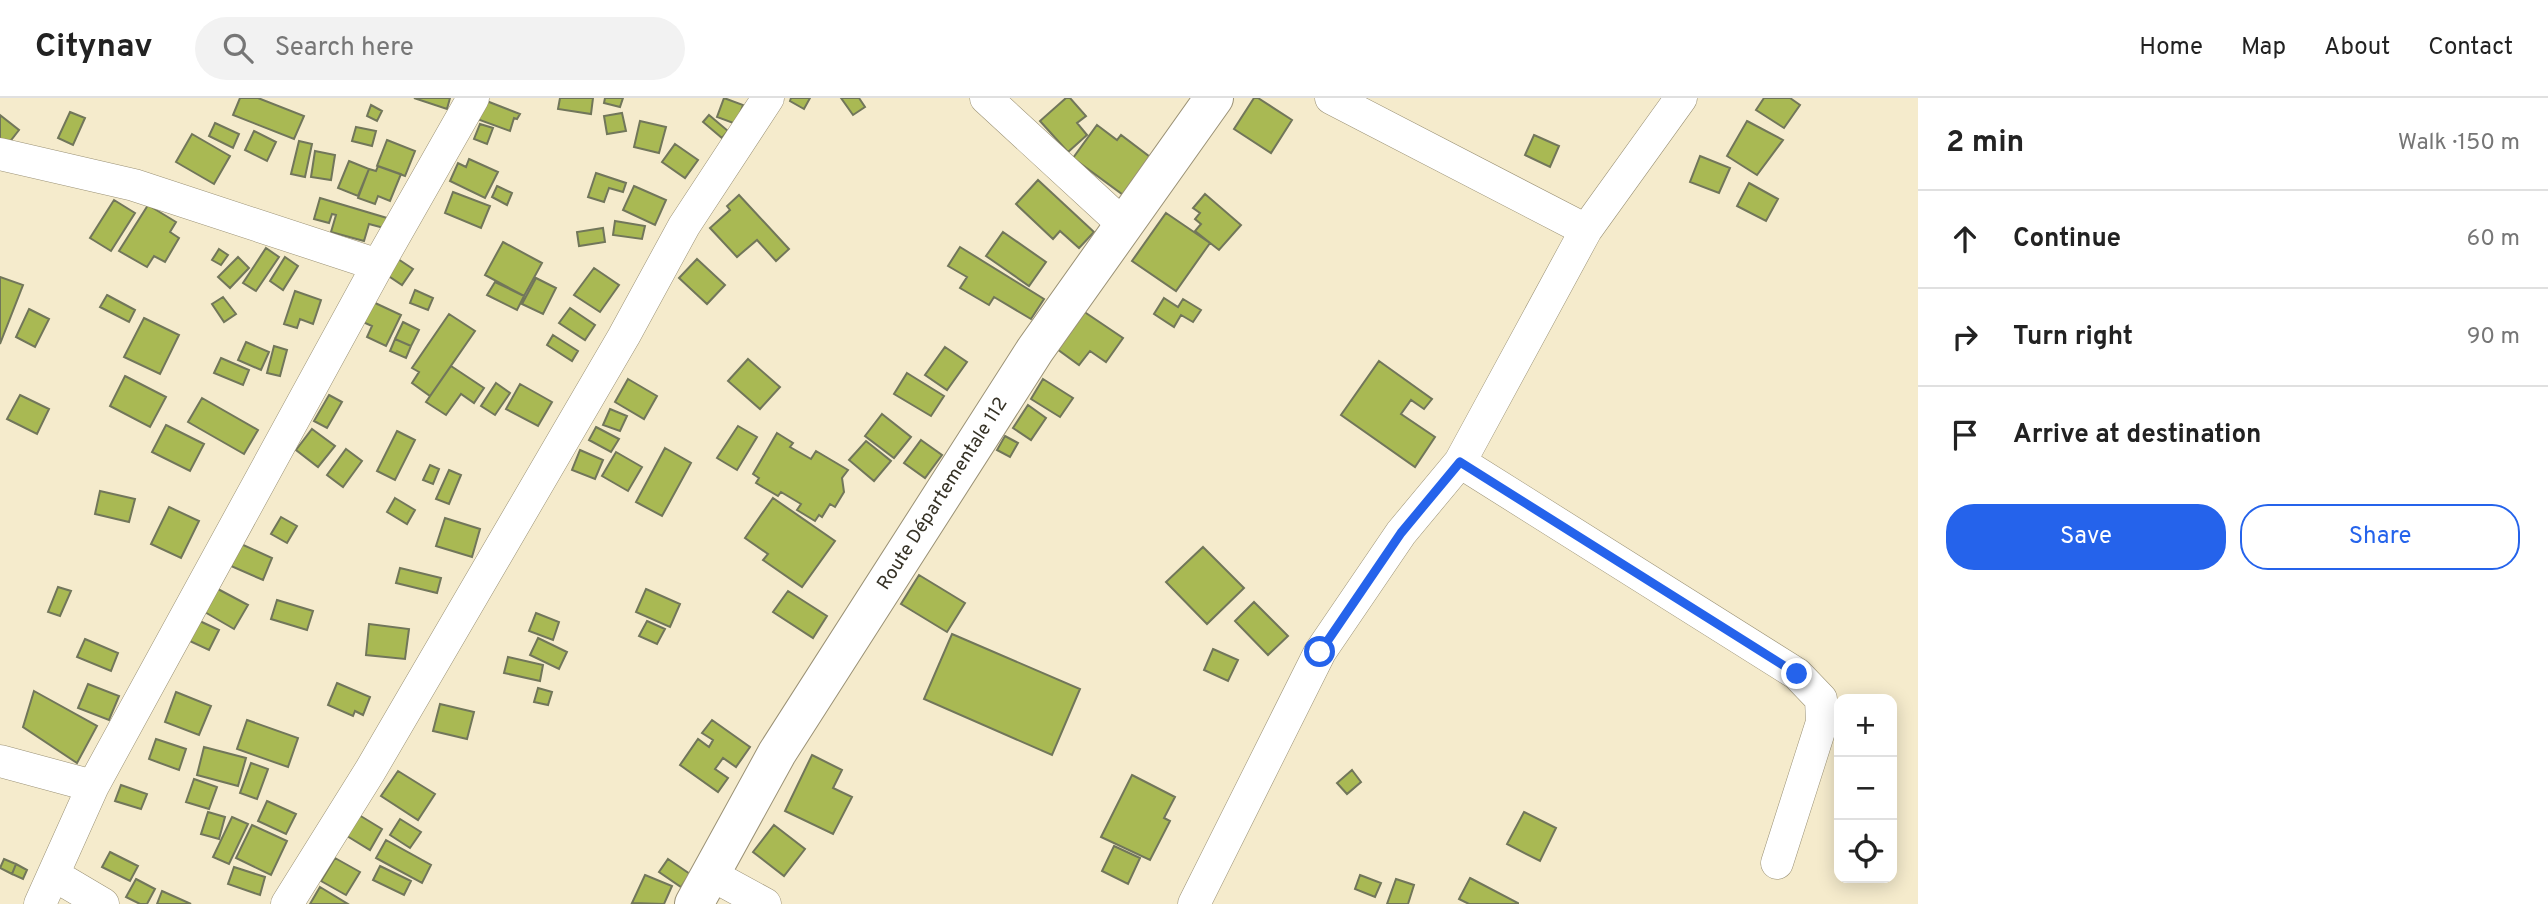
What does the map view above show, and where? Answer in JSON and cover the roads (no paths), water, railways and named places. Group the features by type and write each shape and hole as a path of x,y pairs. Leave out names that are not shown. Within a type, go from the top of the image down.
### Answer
{"street":[{"path":"40,904 93,786 378,265 473,98"},
{"path":"287,904 384,747 610,360 684,226 768,98"},
{"path":"986,98 1125,226"},
{"name":"Route Départementale 112","path":"702,889 777,753 1028,362 1214,98"},
{"path":"1331,98 1586,230"},
{"path":"1194,904 1320,652 1401,533 1460,462 1586,230 1681,98"},
{"path":"0,154 134,185 378,265"},
{"path":"1460,462 1797,674 1821,699 1822,723 1777,863"},
{"path":"0,761 93,786"},
{"path":"54,875 103,904"},
{"path":"702,889 765,904"}]}
